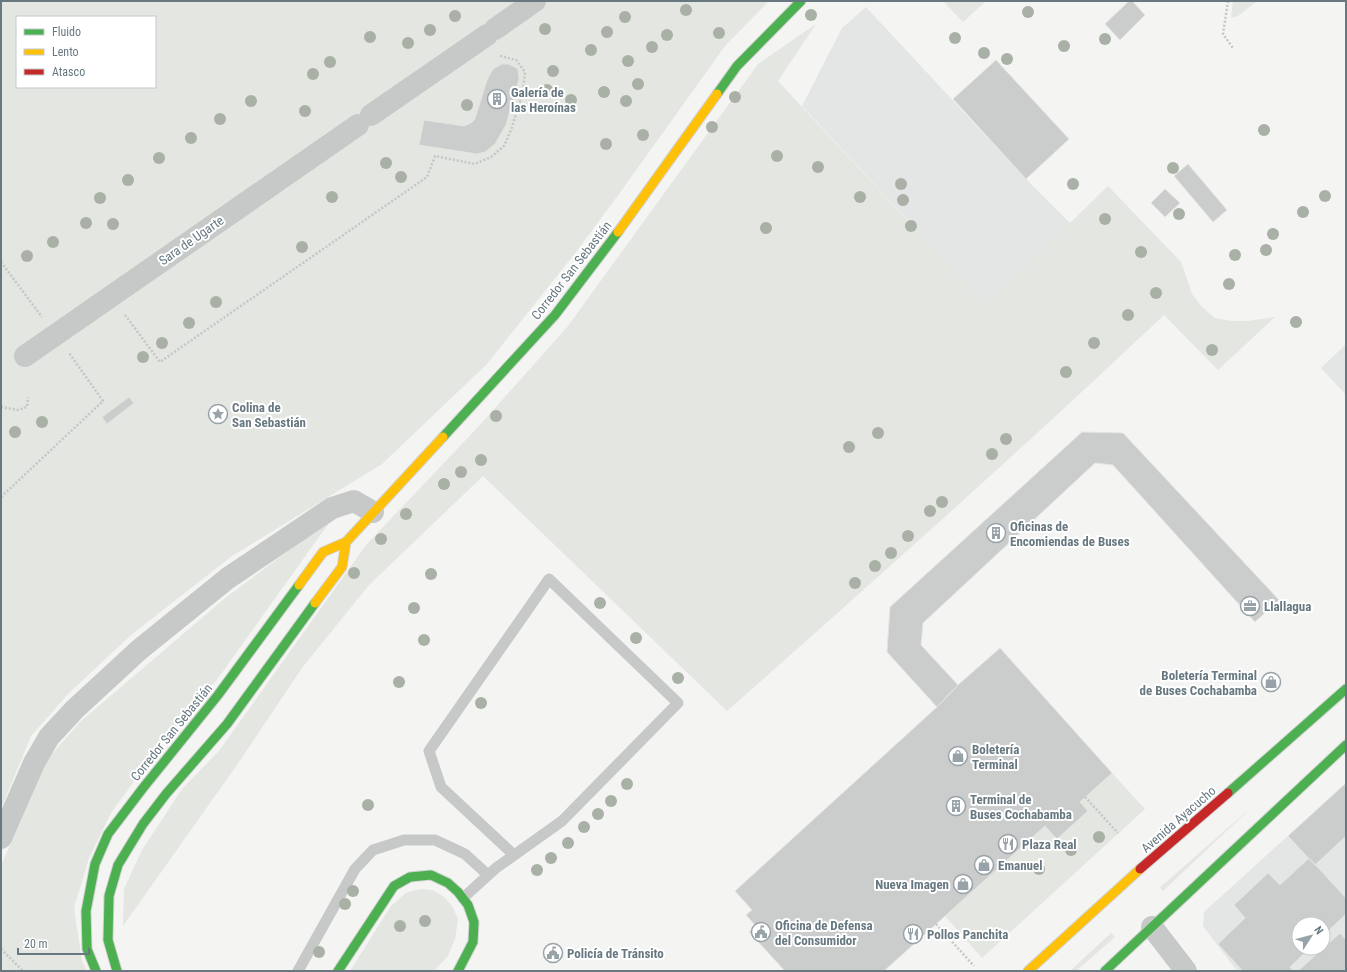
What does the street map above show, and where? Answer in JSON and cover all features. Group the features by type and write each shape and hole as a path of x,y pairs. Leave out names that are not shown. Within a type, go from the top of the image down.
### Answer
{"street":[{"name":"Sara de Ugarte","path":"24,356 535,1"},
{"name":"Corredor San Sebastián","path":"96,971 87,949 86,911 95,864 108,834 218,695 323,552 346,542 555,315 606,249 737,66 801,1"},
{"path":"1,838 34,763 49,737 76,709 139,650 228,578 332,508 354,501 373,512"},
{"path":"117,971 108,940 109,896 118,865 148,818 166,794 227,724 342,566 346,542"},
{"name":"Avenida Ayacucho","path":"1028,971 1116,890 1346,689"},
{"path":"1105,971 1346,745"},
{"path":"338,971 394,886 410,877 431,875 448,884 458,892 468,905 474,922 473,942 458,971"},
{"path":"1152,927 1186,971"}],"lane":[{"path":"463,898 514,855 562,821 678,703 549,579 429,751 441,787 514,855"},
{"path":"298,971 355,869 373,850 404,840 435,840 465,854 488,876"}],"path":[{"path":"1228,1 1223,34 1233,48"},
{"path":"111,296 160,362 427,177 434,156 475,164 491,157 504,146 511,130 523,92 525,72 516,60 501,56 491,32"},
{"path":"1,407 18,410 27,407 28,397"},
{"path":"1,497 103,401"},
{"path":"1085,797 1118,833"},
{"path":"936,924 974,966"},
{"path":"1,949 23,971"}],"shaded area":[{"name":"Colina de San Sebastián","path":"1,1 769,1 725,46 576,252 487,364 382,464 232,556 131,635 69,693 31,736 1,809"},
{"path":"943,1 986,1 963,22"},
{"path":"1233,1 1257,1 1238,16 1231,18"},
{"path":"866,7 1026,179 1070,223 986,305 802,106 842,28"},
{"path":"816,24 778,81 986,305 1108,186 1181,262 1192,294 1202,307 1215,318 1232,321 1248,321 1275,317 1218,370 1164,315 947,515 727,711 483,476 369,585 302,668 239,762 123,926 124,889 142,850 182,789 219,751 366,545 479,426 568,326 758,64"},
{"path":"1346,344 1346,395 1321,368"},
{"path":"329,523 216,681 165,739 111,813 89,858 74,908 82,961 87,971 1,971 1,866 46,761 80,722 224,599 300,542"},
{"path":"1112,773 1145,809 982,958 945,916 1045,826 1058,838 1088,811 1080,802"},
{"path":"1346,783 1346,971 1237,971 1203,926 1204,912"},
{"path":"1254,805 1163,891 1160,887"},
{"path":"420,889 432,890 443,896 452,906 458,919 455,939 448,956 434,971 350,971 391,906 406,893"},
{"path":"1111,933 1115,937 1076,971 1070,971"}],"building":[{"path":"1129,1 1132,1 1145,15 1120,40 1105,24"},
{"path":"996,60 1069,139 1026,179 953,99"},
{"name":"Galería de las Heroínas","path":"502,64 509,64 518,69 519,79 506,125 495,144 485,152 477,154 419,145 424,120 464,126 471,123 475,119 487,80 493,69"},
{"path":"1188,164 1227,210 1213,222 1174,176"},
{"path":"1165,189 1180,203 1165,217 1151,203"},
{"path":"129,397 134,403 107,424 102,417"},
{"name":"Oficinas de Encomiendas de Buses","path":"1082,432 1123,433 1279,600 1255,622 1113,465 1095,463 923,623 921,645 958,685 937,707 887,652 890,607"},
{"name":"Terminal de Buses Cochabamba","path":"1000,648 1112,773 1080,802 1088,811 1057,839 1045,826 884,971 785,971 749,932 756,926 746,915 752,910 735,891"},
{"path":"1346,783 1346,836 1315,865 1288,836"},
{"path":"1309,858 1346,898 1346,914 1331,928 1331,916 1291,916 1291,956 1302,956 1290,967 1293,971 1243,971 1218,944 1245,918 1234,905 1268,873 1280,885"},
{"path":"1340,933 1346,940 1346,971 1299,970 1315,956 1331,956 1331,941"}],"traffic: fast":[{"path":"717,94 737,66 801,1"},
{"path":"443,437 555,315 618,232"},
{"path":"96,971 87,949 86,911 95,864 108,834 218,695 299,585"},
{"path":"117,971 108,940 109,896 118,865 143,824 166,794 227,724 315,603"},
{"path":"1228,793 1346,689"},
{"path":"1105,971 1346,745"},
{"path":"338,971 394,886 410,877 431,875 448,883 458,892 468,905 474,922 473,942 458,971"}],"traffic: slow":[{"path":"618,232 717,94"},
{"path":"299,585 323,552 346,542 443,437"},
{"path":"315,603 342,567 346,542"},
{"path":"1028,971 1140,869"}],"traffic: jam":[{"path":"1140,869 1228,793"}],"place":[{"name":"Galería de las Heroínas","path":"497,99"},
{"name":"Colina de San Sebastián","path":"218,414"},
{"name":"Oficinas de Encomiendas de Buses","path":"996,533"},
{"name":"Llallagua","path":"1250,606"},
{"name":"Boletería Terminal de Buses Cochabamba","path":"1271,682"},
{"name":"Boletería Terminal","path":"958,756"},
{"name":"Terminal de Buses Cochabamba","path":"956,806"},
{"name":"Plaza Real","path":"1008,844"},
{"name":"Emanuel","path":"984,865"},
{"name":"Nueva Imagen","path":"963,884"},
{"name":"Oficina de Defensa del Consumidor","path":"761,932"},
{"name":"Pollos Panchita","path":"913,934"},
{"name":"Policía de Tránsito","path":"553,953"}]}
